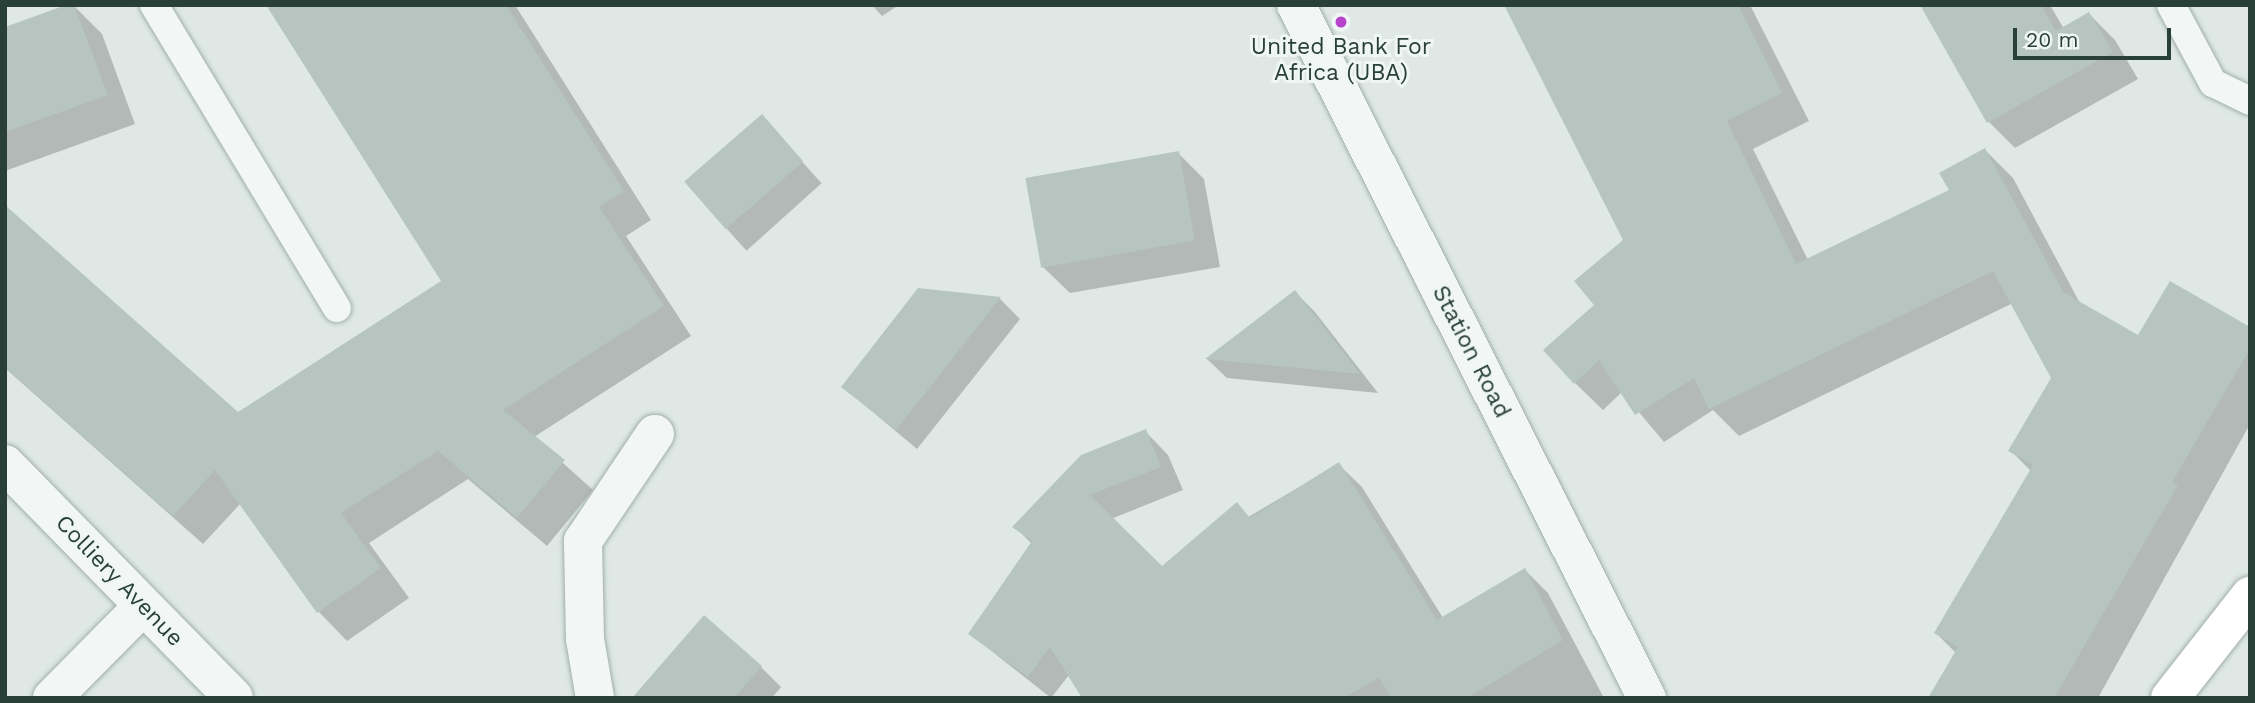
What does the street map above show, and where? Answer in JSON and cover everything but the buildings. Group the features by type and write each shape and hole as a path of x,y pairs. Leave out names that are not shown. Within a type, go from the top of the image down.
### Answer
{"main road":[{"path":"2170,698 2250,596"}],"street":[{"name":"Station Road","path":"1296,5 1647,698"},
{"path":"595,698 586,639 583,541 655,434"},
{"name":"Colliery Avenue","path":"5,464 234,698"},
{"path":"52,698 143,606"}],"lane":[{"path":"154,5 337,308"},
{"path":"2171,5 2213,83 2250,101"}],"place":[{"name":"United Bank For Africa (UBA)","path":"1341,22"}]}
